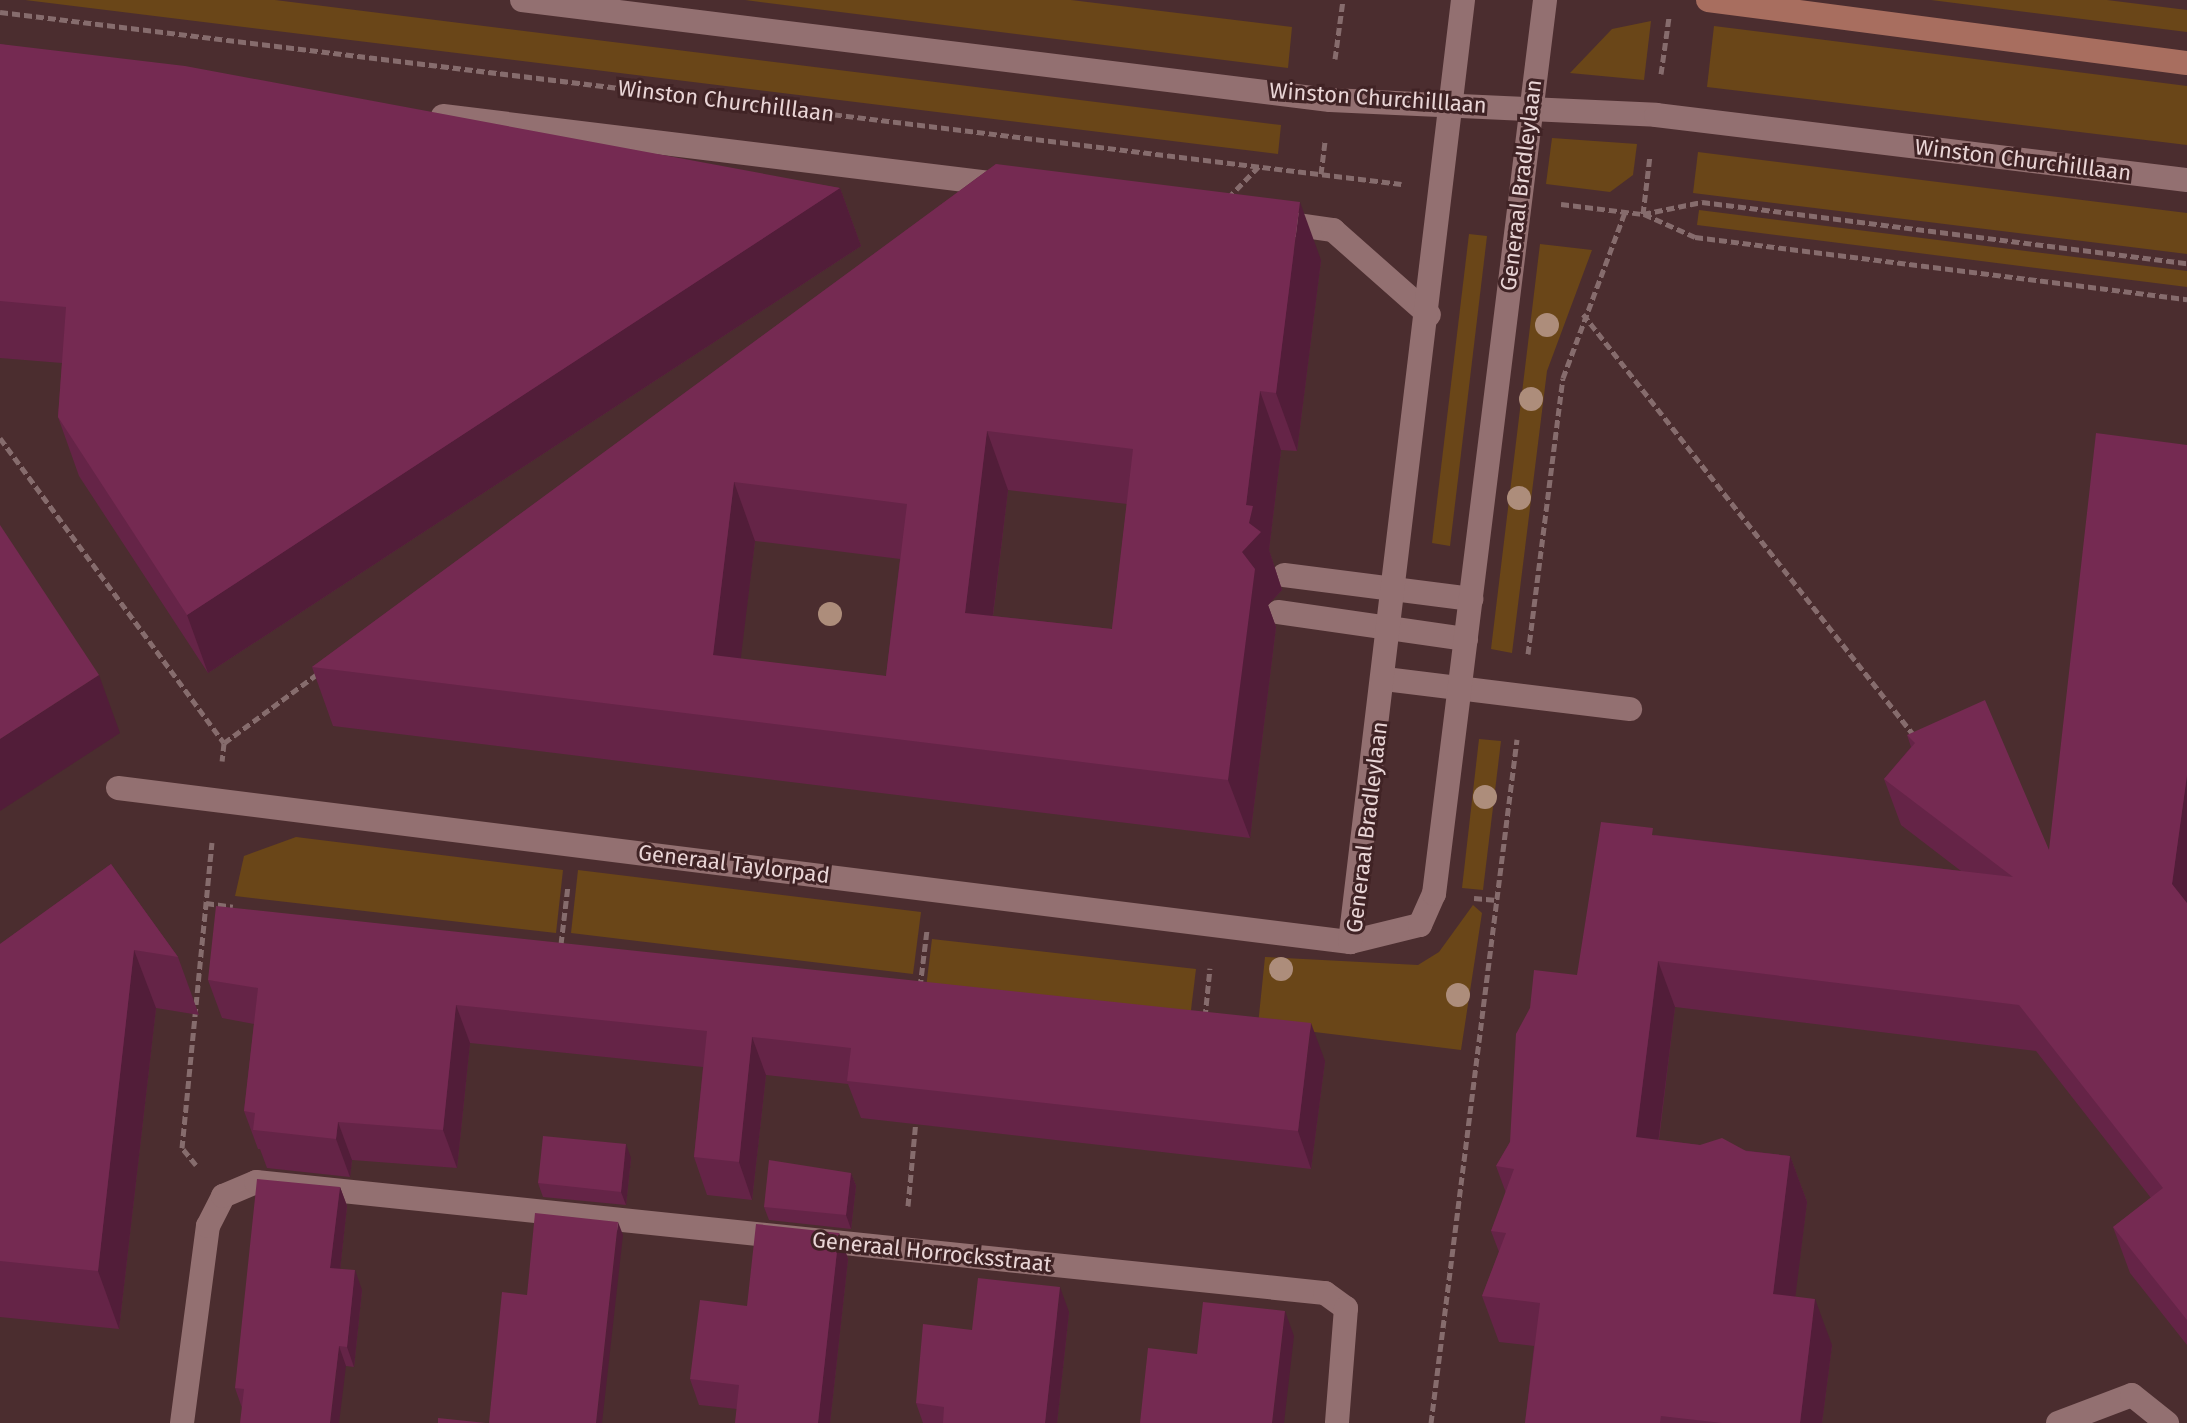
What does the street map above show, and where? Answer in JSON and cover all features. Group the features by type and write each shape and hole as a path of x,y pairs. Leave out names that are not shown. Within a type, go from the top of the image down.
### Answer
{"main road":[{"path":"1708,0 2187,63"}],"street":[{"name":"Winston Churchilllaan","path":"522,0 1330,100 1531,107 1670,117 2187,180"},
{"name":"Generaal Bradleylaan","path":"1463,0 1392,628 1350,942 1403,934 1420,925 1432,904 1545,0"},
{"path":"413,112 1030,188"},
{"path":"1214,214 1333,230 1429,315"},
{"path":"1284,575 1471,599"},
{"path":"1278,612 1466,639"},
{"path":"1385,679 1630,709"},
{"name":"Generaal Taylorpad","path":"118,788 1350,942"},
{"name":"Generaal Horrocksstraat","path":"223,1196 256,1182 1325,1293 1346,1308 1337,1423"},
{"path":"182,1423 208,1226 223,1196"},
{"path":"2058,1423 2132,1395 2167,1423"}],"path":[{"name":"Winston Churchilllaan","path":"0,12 1444,189"},
{"path":"1214,214 1259,166"},
{"path":"1519,198 1643,214 1695,237 2187,299"},
{"path":"1643,214 1702,202 2187,263"},
{"path":"1431,1423 1563,378 1583,314 1625,212"},
{"path":"1583,314 1924,748"},
{"path":"0,438 224,743 330,665"},
{"path":"217,799 182,1148 223,1196"},
{"path":"561,944 573,844"},
{"path":"919,994 932,889"},
{"path":"206,903 233,907"},
{"path":"1204,1035 1214,923"},
{"path":"898,1248 917,1108"}],"shaded area":[{"path":"25,0 275,0 1281,125 1278,154"},
{"path":"745,0 1071,0 1292,27 1288,68"},
{"path":"1931,0 2107,0 2187,10 2187,32"},
{"path":"1651,21 1644,80 1570,73 1612,29"},
{"path":"1714,26 2187,86 2187,145 1707,87"},
{"path":"1552,138 1637,144 1633,175 1610,192 1546,184"},
{"path":"1698,152 2187,213 2187,254 1693,193"},
{"path":"1699,210 2187,271 2187,287 1697,225"},
{"path":"1469,234 1487,236 1450,546 1432,543"},
{"path":"1540,244 1592,250 1547,371 1512,653 1491,649"},
{"path":"1479,739 1501,741 1483,890 1462,888"},
{"path":"296,837 563,870 556,933 235,896 244,856"},
{"path":"578,870 921,912 913,974 571,933"},
{"path":"1473,905 1482,913 1461,1050 1258,1025 1265,957 1418,965 1439,952"},
{"path":"932,939 1196,969 1190,1018 926,988"}],"building":[{"path":"0,44 185,66 840,188 187,615 58,417 66,307 0,301"},
{"path":"996,164 1300,202 1276,393 1260,391 1246,505 1253,506 1249,523 1261,532 1242,552 1255,569 1228,780 312,667","holes":["987,431 1133,449 1112,629 965,613","734,482 907,504 886,676 713,655"]},
{"path":"2096,433 2187,445 2187,775 2172,884 2187,903 2187,1320 2113,1227 2163,1188 2019,1005 1658,961 1636,1137 1700,1145 1722,1138 1746,1151 1790,1156 1773,1294 1815,1299 1800,1423 1722,1423 1661,1416 1660,1423 1525,1423 1540,1303 1482,1296 1506,1233 1491,1231 1514,1169 1496,1166 1510,1142 1516,1034 1530,1008 1534,970 1577,975 1601,822 1653,828 1652,835 2013,877 1884,779 1915,743 1907,735 1985,700 2049,850"},
{"path":"0,525 99,675 0,739"},
{"path":"111,864 178,957 134,950 98,1271 0,1261 0,944"},
{"path":"216,906 1311,1023 1298,1131 847,1081 851,1048 752,1037 739,1162 694,1157 707,1031 456,1005 443,1130 338,1122 336,1139 253,1130 255,1113 244,1111 258,988 208,980"},
{"path":"543,1136 626,1144 621,1192 538,1183"},
{"path":"769,1160 851,1173 846,1215 764,1207"},
{"path":"257,1179 340,1187 330,1268 355,1270 347,1347 339,1346 330,1423 240,1423 244,1389 235,1388"},
{"path":"535,1213 618,1222 596,1423 489,1423 502,1292 527,1295"},
{"path":"756,1224 839,1233 818,1423 735,1423 739,1385 690,1379 700,1300 747,1306"},
{"path":"978,1278 1060,1287 1045,1423 943,1423 944,1407 916,1403 923,1324 972,1330"},
{"path":"1203,1302 1285,1311 1272,1423 1140,1423 1148,1348 1197,1354"},
{"path":"438,1418 486,1423 438,1423"}]}
